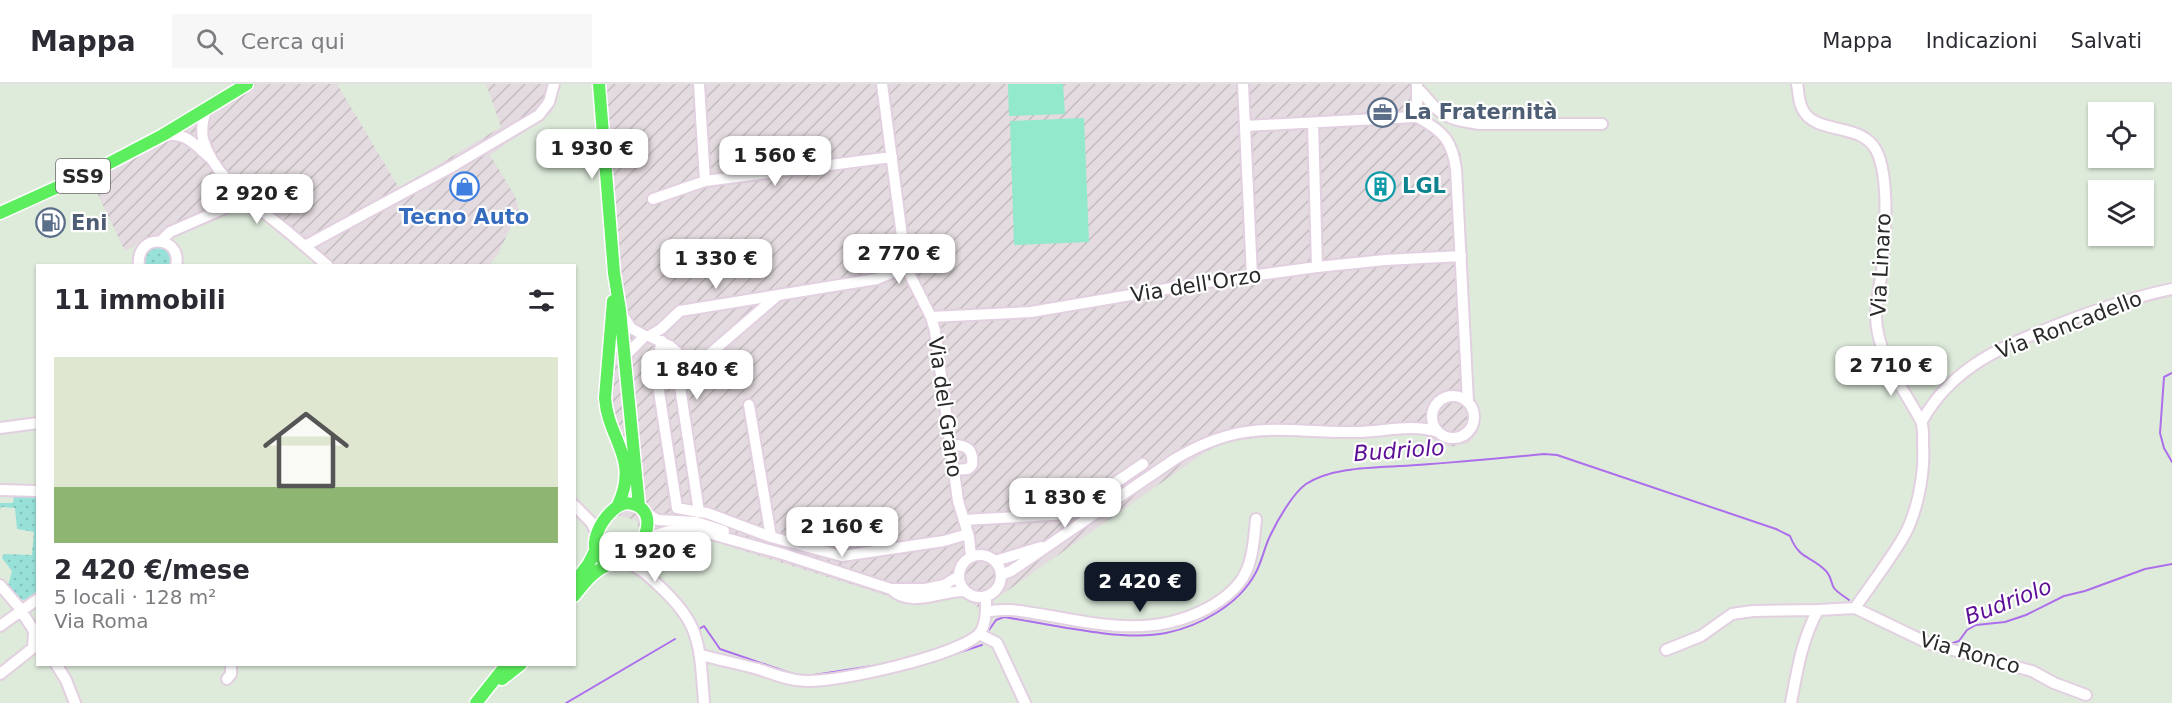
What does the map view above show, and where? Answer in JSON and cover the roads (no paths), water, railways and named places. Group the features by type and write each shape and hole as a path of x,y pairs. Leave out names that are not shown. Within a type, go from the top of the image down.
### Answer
{"main road":[{"name":"SS9","path":"0,213 102,167 164,135 247,84"},
{"path":"576,594 594,572 605,565 630,557 647,530 614,273 599,84"},
{"path":"576,581 596,549 597,534 606,517 618,505 625,490 625,462 610,421 605,398 610,360 614,273"},
{"path":"618,505 633,504 643,510"},
{"path":"596,549 603,559 620,561"},
{"path":"476,703 505,666"},
{"path":"485,693 519,666"}],"street":[{"path":"305,246 453,166 538,116 549,102 554,84"},
{"path":"699,84 705,181"},
{"name":"Via del Grano","path":"882,84 906,267 931,317 939,349 958,501 976,556"},
{"path":"1243,84 1252,276"},
{"name":"Via Linaro","path":"1797,84 1799,101 1807,117 1860,135 1871,142 1881,162 1884,248 1876,316 1879,338 1890,365 1922,421"},
{"path":"1417,86 1417,115"},
{"path":"1417,86 1436,109 1444,115 1463,121 1479,124 1602,124"},
{"path":"207,108 202,131 212,159"},
{"path":"1001,575 1011,571 1176,459 1217,438 1261,429 1354,432 1413,427 1450,437 1464,434 1469,430 1474,416 1468,402 1453,150 1443,134 1417,115 1245,126"},
{"path":"1313,123 1317,267"},
{"path":"164,135 174,134 186,137 212,159 230,183 246,199 326,264"},
{"path":"653,199 705,181 892,157"},
{"path":"139,264 143,248 161,241 174,231 246,199"},
{"path":"161,241 175,250 177,264"},
{"name":"Via dell'Orzo","path":"931,317 1031,312 1317,267 1385,260 1461,256"},
{"path":"624,363 628,353 680,312 877,279 906,267"},
{"name":"Via Roncadello","path":"1922,421 1932,402 1949,384 1979,360 2008,344 2100,308 2172,289"},
{"path":"620,310 632,328 666,343 687,361 692,361 706,357 777,296"},
{"path":"670,319 666,343 657,362 658,385 677,508 707,513 771,537 842,556 944,542 968,536"},
{"path":"692,361 683,370 679,380 699,512"},
{"path":"1452,396 1467,377"},
{"path":"1438,432 1432,417 1436,405 1446,397 1452,396 1458,396 1468,402"},
{"path":"749,405 771,537"},
{"path":"1413,427 1432,417"},
{"path":"1666,650 1701,636 1732,614 1764,610 1855,608 1902,540 1913,513 1923,474 1922,421"},
{"path":"0,428 36,423"},
{"path":"666,440 687,437"},
{"path":"950,445 966,446 973,458 972,465 968,469 954,470"},
{"path":"964,520 1069,514 1143,464"},
{"path":"0,490 36,491"},
{"path":"576,507 584,514 597,534"},
{"path":"643,510 658,520 708,524 783,554"},
{"path":"584,514 590,517 606,517"},
{"path":"986,612 1009,609 1094,623 1143,627 1170,624 1218,603 1239,585 1249,567 1256,519"},
{"path":"645,573 640,543 649,535 690,528 783,554 891,590 903,597 927,598 957,591 966,591 975,596 986,596 997,588 1001,575 994,561"},
{"path":"966,591 959,576 962,565 976,556 994,561 1050,545"},
{"path":"620,561 645,573 669,594 685,613 696,634 704,703"},
{"path":"891,590 944,585 959,576"},
{"path":"0,585 21,611 36,635 33,648 0,674"},
{"path":"700,655 806,681 878,670 946,652 970,641 979,634 983,627 986,596"},
{"path":"0,626 36,600"},
{"name":"Via Ronco","path":"1855,608 1930,644 2032,671 2073,692 2086,695"},
{"path":"1791,703 1803,645 1818,610"},
{"path":"979,634 997,644 1025,703"},
{"path":"57,666 66,680 75,703"},
{"path":"227,679 231,674 231,666"}],"waterway":[{"name":"Budriolo","path":"2172,373 2164,377 2160,433 2164,448 2172,462"},
{"name":"Budriolo","path":"989,630 996,620 1004,617 1107,634 1148,635 1179,630 1205,619 1239,595 1255,574 1270,536 1286,508 1301,488 1318,478 1345,470 1544,454 1557,455 1776,529 1790,536 1802,554 1826,571 1834,588 1849,600"},
{"name":"Budriolo","path":"1950,644 1959,641 1967,630 1976,625 2005,622 2026,615 2064,596 2085,591 2145,569 2172,564"},
{"name":"Budriolo","path":"699,629 704,626 720,649 796,675 814,675 885,664"},
{"name":"Budriolo","path":"566,703 675,639"},
{"name":"Budriolo","path":"948,656 982,645"},
{"name":"Budriolo","path":"897,672 905,669"}],"place":[{"name":"La Fraternità","path":"1383,112"},
{"name":"Tecno Auto","path":"464,186"},
{"name":"LGL","path":"1381,186"},
{"name":"Eni","path":"50,223"}]}
